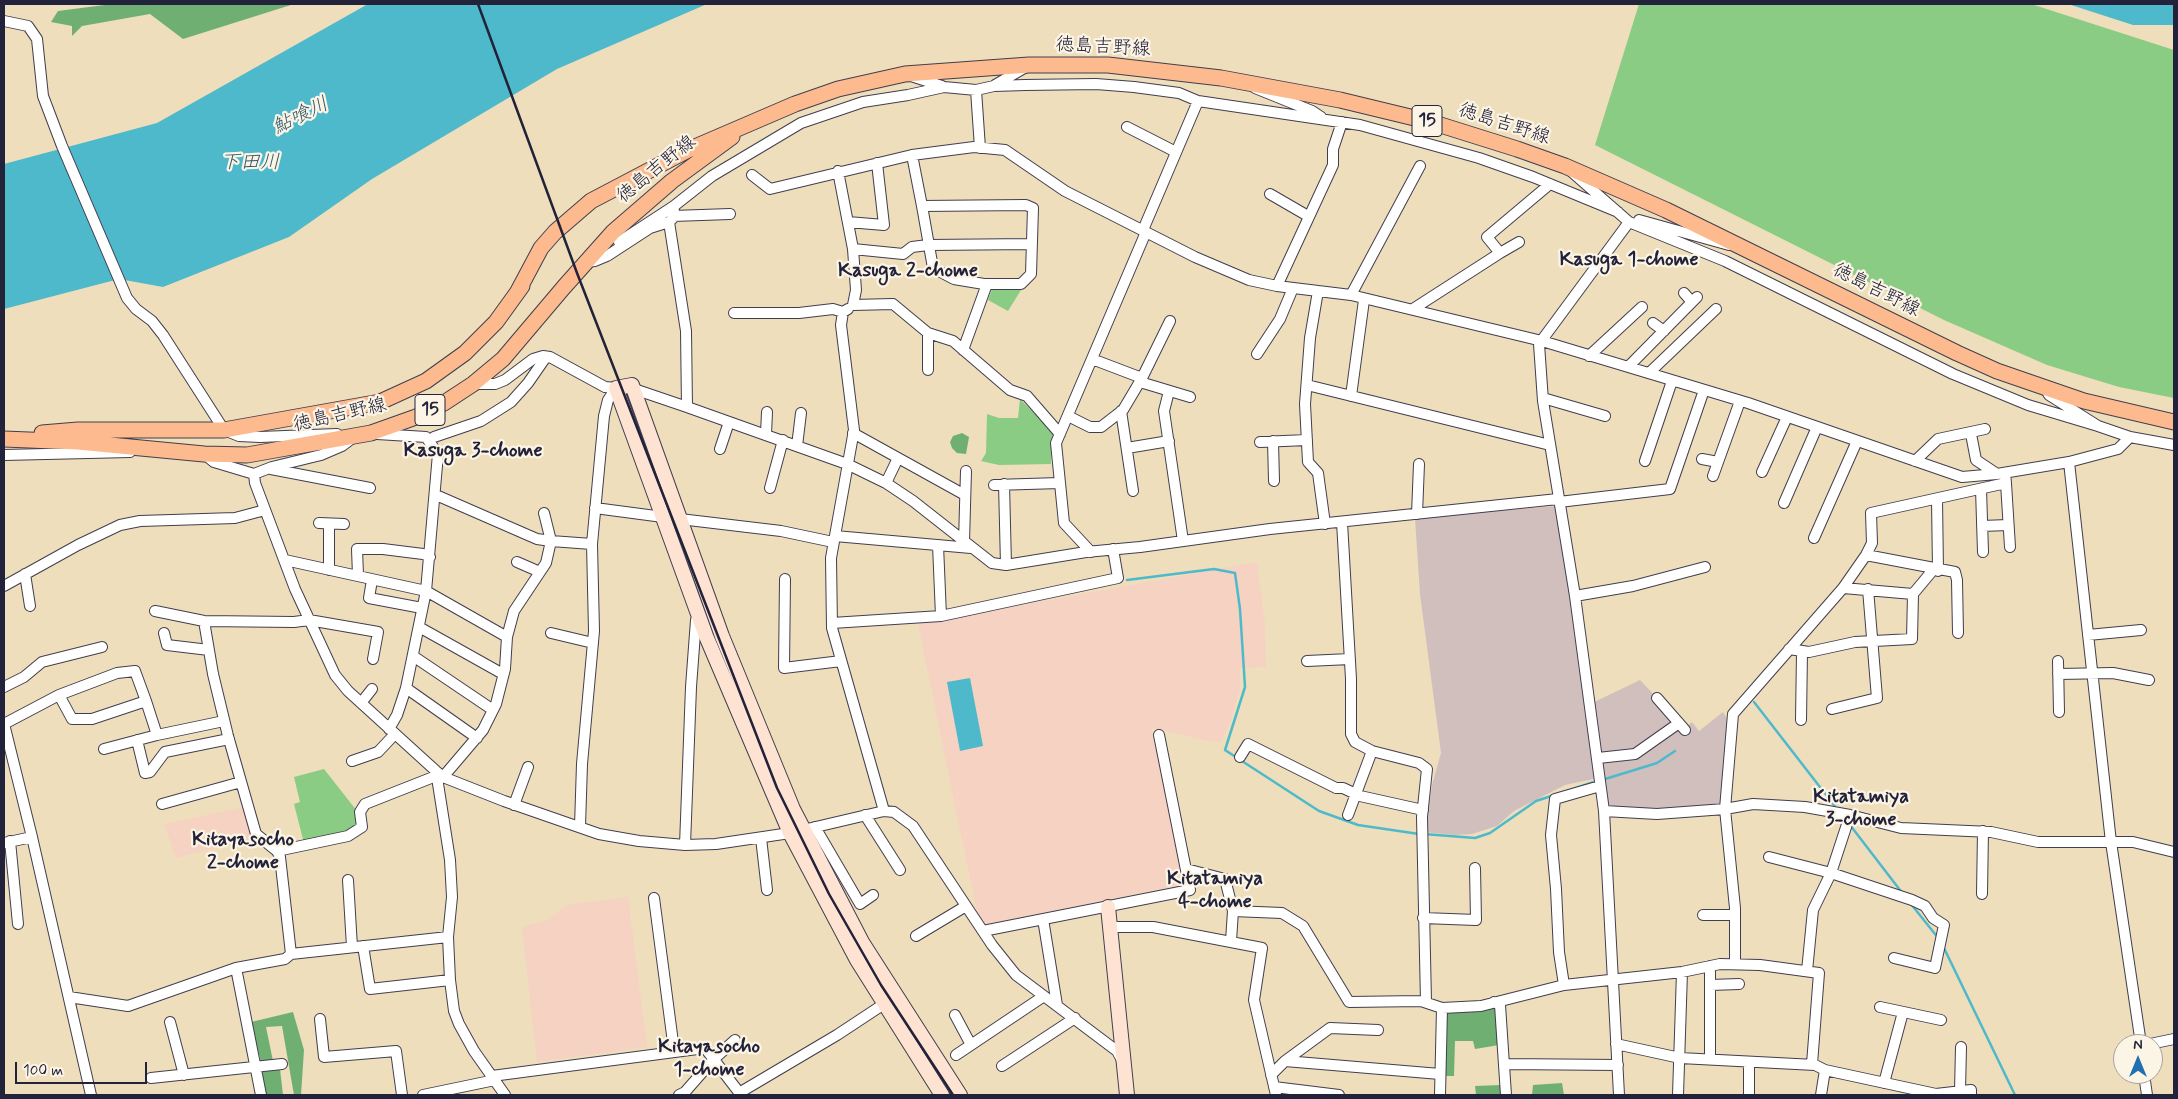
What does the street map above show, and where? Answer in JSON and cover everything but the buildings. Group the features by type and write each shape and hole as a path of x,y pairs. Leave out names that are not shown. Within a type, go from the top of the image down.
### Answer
{"main road":[{"name":"徳島吉野線","path":"4,438 78,430 224,430 380,402 406,391 444,369 466,353 496,322 516,293 541,248 555,232 591,201 610,190 644,175 688,150 751,122 838,89 905,74 1028,65 1108,65 1211,77 1340,100 1431,122 1565,166 1666,210 1957,353 2046,389 2118,410 2174,422"},
{"name":"徳島吉野線","path":"4,438 78,442 204,454 261,453 371,433 416,417 444,403 473,384 509,352 586,262 638,209 751,122"}],"street":[{"path":"4,21 28,26 37,39 43,96 62,146 127,298 136,309 152,321 163,335 224,430 239,436 325,434 354,436"},
{"path":"994,86 1028,65"},
{"path":"905,74 944,87 976,90 994,86 1096,84 1134,87 1179,93 1198,101 1342,122 1479,158 1618,212"},
{"path":"1250,84 1258,91 1312,111 1326,120"},
{"path":"586,262 595,262 607,256 672,214 712,176 801,123 863,102 908,96 944,87"},
{"path":"976,90 980,148"},
{"path":"1091,552 1064,522 1056,443 1198,101"},
{"path":"1277,286 1333,165 1333,149 1342,122"},
{"path":"1127,127 1176,152"},
{"path":"752,175 770,189 838,171 912,155 980,148 1006,150 1065,191 1144,231 1249,280 1277,286 1351,295 1364,300 1413,309 1542,341 1740,401 1962,477 2003,477 2069,462 2118,449 2130,437"},
{"path":"912,155 932,268 954,279 987,284 1021,284 1031,274 1033,208 1026,205 922,206"},
{"path":"848,222 884,225 877,163"},
{"path":"1351,295 1420,166"},
{"path":"1565,166 1629,222 1725,261 1953,374 2028,405 2130,437 2174,445"},
{"path":"838,171 852,249 856,290 853,305"},
{"path":"1500,253 1487,237 1550,184"},
{"path":"1270,194 1308,216"},
{"path":"672,214 686,331 687,407"},
{"path":"607,256 613,246 629,233 672,214 730,214"},
{"path":"1619,1095 1604,811 1575,596 1558,501 1543,398 1540,344 1629,222 1637,220 1718,244 1745,248"},
{"path":"1413,309 1519,242"},
{"path":"852,249 904,254 912,247 1032,244"},
{"path":"963,350 987,284"},
{"path":"1257,354 1280,319 1293,288"},
{"path":"1318,291 1310,338 1305,404 1308,462 1318,474 1325,524"},
{"path":"1628,367 1694,300 1684,293"},
{"path":"1351,396 1364,300"},
{"path":"884,811 832,623 831,558 853,433 841,325 843,312 853,305 893,304 928,333 953,341 1010,390 1027,396 1060,434"},
{"path":"1589,356 1642,307"},
{"path":"734,313 799,313 833,309 843,312"},
{"path":"1649,373 1716,309"},
{"path":"1068,416 1090,426 1101,427 1122,411 1141,380 1170,321"},
{"path":"1653,323 1664,331"},
{"path":"928,333 928,370"},
{"path":"473,384 495,384 505,380 533,359 546,357 605,387 633,387 847,464 886,483 913,501 992,563 1006,565 1113,549 1342,522 1670,489 1704,390"},
{"path":"434,437 481,421 511,402 528,383 546,357"},
{"path":"1092,358 1141,380 1190,397"},
{"path":"1645,461 1672,380"},
{"path":"1307,385 1550,445"},
{"path":"633,387 726,645 793,809 809,828 860,904 873,895"},
{"path":"580,826 582,764 593,644 592,544 604,416 608,400 616,388"},
{"path":"616,388 699,615 790,834 856,960 942,1095"},
{"path":"2046,389 2049,395 2098,426"},
{"path":"1169,391 1164,411 1183,542"},
{"path":"1543,398 1605,416"},
{"path":"1713,476 1740,401"},
{"path":"1122,411 1133,491"},
{"path":"766,434 767,412"},
{"path":"797,446 801,414"},
{"path":"1762,472 1787,417"},
{"path":"720,449 729,422"},
{"path":"1784,503 1817,427"},
{"path":"1914,461 1938,439 1971,434 1985,429"},
{"path":"352,761 378,752 392,732 406,688 426,591 436,495 438,454 429,439 371,433"},
{"path":"853,433 965,495"},
{"path":"1971,434 1976,460 2003,477"},
{"path":"204,454 214,462 254,474 321,455 342,446 354,436"},
{"path":"770,488 783,440"},
{"path":"1260,442 1307,440"},
{"path":"1127,448 1169,441"},
{"path":"1273,441 1274,481"},
{"path":"1814,538 1857,441"},
{"path":"4,455 98,454 130,452 141,448"},
{"path":"886,483 898,458"},
{"path":"1702,459 1718,462"},
{"path":"2069,462 2111,842 2140,1034"},
{"path":"1417,514 1419,464"},
{"path":"268,469 370,488"},
{"path":"966,471 965,495 968,545"},
{"path":"254,474 284,560 335,675 361,703 438,774 514,804 599,834 639,841 685,845 716,844 790,834 865,815 884,811 894,812 913,826 983,931 1016,975 1117,1051 1123,1063"},
{"path":"1735,964 1735,915 1725,808 1733,714 1843,588 1866,555 1872,543 1871,513 1980,489 2003,477"},
{"path":"2003,477 2010,548"},
{"path":"1006,565 999,485 1060,484"},
{"path":"1980,489 1983,552"},
{"path":"436,495 537,539 592,544"},
{"path":"1789,649 1802,652 1871,641 1912,639 1913,594 1935,570 1936,499"},
{"path":"595,508 663,517"},
{"path":"4,586 120,525 140,521 235,518 265,510"},
{"path":"277,851 348,836 362,827 360,812 365,804 438,774 483,730 493,710 503,674 507,637 514,611 546,563 551,541 544,513"},
{"path":"680,519 773,529 834,539 968,545"},
{"path":"1342,522 1350,659 1350,734 1354,742 1372,751 1418,763 1427,770 1423,810 1423,918 1426,1002"},
{"path":"329,570 324,523 344,524"},
{"path":"1982,526 2008,526"},
{"path":"938,545 941,616"},
{"path":"358,575 357,549 383,549 423,554 430,557"},
{"path":"832,623 941,616 1118,578 1113,549"},
{"path":"1866,555 1935,570 1955,572 1957,580 1958,633"},
{"path":"284,560 426,591 507,637"},
{"path":"517,562 540,572"},
{"path":"1575,596 1633,586 1705,567"},
{"path":"25,574 30,606"},
{"path":"786,579 784,668 841,661"},
{"path":"372,580 369,598 422,608"},
{"path":"1843,588 1913,594"},
{"path":"1832,709 1877,698 1868,589"},
{"path":"155,611 204,622 294,622 309,620 378,632 373,659"},
{"path":"685,845 691,686 696,620 699,615"},
{"path":"204,622 224,721 256,834 277,851 280,857 291,954"},
{"path":"418,627 503,674"},
{"path":"2088,635 2141,630"},
{"path":"164,633 167,644 209,650"},
{"path":"551,633 593,644"},
{"path":"4,687 24,677 42,662 102,647"},
{"path":"1801,720 1802,652"},
{"path":"412,656 493,710"},
{"path":"1307,661 1350,659"},
{"path":"2058,661 2059,712"},
{"path":"91,1095 32,837 5,737 4,724 60,695 117,674 135,671 157,734"},
{"path":"2058,674 2113,673 2149,680"},
{"path":"406,688 476,738"},
{"path":"361,703 372,690"},
{"path":"60,695 72,719 92,719 146,701"},
{"path":"1598,758 1636,754 1682,726 1657,698"},
{"path":"104,749 157,734 224,721"},
{"path":"983,931 1190,890 1159,735"},
{"path":"137,740 145,773 150,772 165,752 229,739"},
{"path":"1240,757 1248,744 1336,788 1343,788 1357,795 1423,810"},
{"path":"1348,815 1372,751"},
{"path":"514,804 528,767"},
{"path":"438,774 450,860 452,897 448,937 450,980 459,1024 505,1095"},
{"path":"162,804 241,782"},
{"path":"1564,985 1558,952 1556,889 1551,835 1555,799 1600,786"},
{"path":"1604,811 1657,814 1753,804 1780,805 1850,815 1901,828 1983,831 2038,842 2134,842 2174,852"},
{"path":"865,815 900,870"},
{"path":"1807,972 1813,910 1830,873 1850,815"},
{"path":"809,828 862,942 960,1095"},
{"path":"1982,894 1983,831"},
{"path":"18,924 7,842 32,837"},
{"path":"760,838 767,890"},
{"path":"1769,857 1830,873 1925,906 1933,918 1944,925 1936,968 1894,958"},
{"path":"1423,918 1476,920 1475,868"},
{"path":"1186,869 1225,878 1233,911 1231,941"},
{"path":"348,880 358,946 370,989 450,980"},
{"path":"654,898 674,1050"},
{"path":"916,936 966,906"},
{"path":"1108,907 1126,1095"},
{"path":"1233,911 1282,913 1303,926 1349,1002 1426,1002 1442,1008 1481,1006 1564,985 1735,964 1819,973 1812,1064"},
{"path":"1703,915 1735,915"},
{"path":"1043,919 1058,1005"},
{"path":"1110,927 1153,927 1262,948 1254,1000 1275,1091 1339,1095"},
{"path":"69,997 128,1006 236,968 284,959 291,954 448,937"},
{"path":"1710,966 1710,1059"},
{"path":"236,968 261,1095"},
{"path":"1678,1095 1682,972"},
{"path":"1710,985 1739,984"},
{"path":"956,1055 1044,996"},
{"path":"1494,1002 1500,1005 1506,1095"},
{"path":"423,1095 493,1078 674,1050 705,1048 740,1094 884,1004"},
{"path":"1880,1007 1941,1020"},
{"path":"1440,1095 1442,1008"},
{"path":"1884,1083 1903,1012"},
{"path":"954,1015 971,1045"},
{"path":"1002,1066 1075,1018"},
{"path":"320,1019 324,1057 396,1051 402,1095"},
{"path":"170,1022 184,1074"},
{"path":"1271,1075 1285,1061 1330,1028 1378,1030"},
{"path":"680,1095 735,1040"},
{"path":"1616,1044 1680,1058 1812,1064 1825,1070 1884,1083 1908,1092 1936,1094 1970,1090 1971,1095"},
{"path":"1960,1091 1962,1047"},
{"path":"1285,1061 1440,1074"},
{"path":"1749,1062 1749,1095"},
{"path":"151,1078 282,1064"},
{"path":"1504,1064 1618,1065"},
{"path":"1820,1095 1825,1070"}],"shaded area":[{"path":"1556,506 1586,706 1640,680 1685,728 1692,722 1699,731 1723,712 1729,722 1721,808 1606,811 1603,777 1565,785 1514,811 1497,826 1472,834 1455,835 1425,832 1432,785 1441,753 1420,594 1415,518"},
{"path":"1257,562 1265,624 1266,667 1240,668 1240,690 1228,728 1220,743 1151,728 1185,884 984,925 976,908 918,624"},
{"path":"245,807 255,838 176,858 164,824"},
{"path":"628,897 647,1047 537,1062 522,927 549,920 566,905"}],"green space":[{"path":"112,4 294,4 183,39 150,14 82,26 72,36 72,26 51,22 58,11"},
{"path":"1639,4 2031,4 2174,50 2174,398 2119,387 2047,365 1944,320 1595,145"},
{"path":"1006,287 1021,290 1008,311 988,300 992,289"},
{"path":"1020,399 1056,435 1051,442 1051,464 999,465 981,461 986,453 987,414 999,418 1018,418"},
{"path":"962,433 969,437 966,454 957,453 952,448 950,442 953,436"},
{"path":"324,769 357,811 358,821 354,829 304,843 294,804 300,802 294,777"},
{"path":"1495,1008 1499,1045 1475,1049 1473,1041 1455,1041 1454,1076 1442,1076 1445,1010"},
{"path":"293,1012 304,1050 301,1095 294,1095 282,1026 266,1027 273,1061 261,1062 251,1022"},
{"path":"280,1069 283,1095 265,1095 261,1072"},
{"path":"1562,1083 1564,1095 1532,1095 1533,1085"},
{"path":"1501,1085 1501,1095 1476,1095 1475,1086"}],"water":[{"name":"下田川","path":"368,4 707,4 557,69 372,179 289,237 163,287 119,279 4,309 4,164 157,123"},
{"path":"2068,4 2174,4 2174,25 2133,25"},
{"path":"970,678 983,746 960,751 947,682"}],"waterway":[{"path":"1127,580 1214,569 1235,573 1240,609 1245,687 1225,750 1319,811 1358,825 1419,834"},
{"path":"1754,702 1837,809"},
{"path":"1602,780 1657,763 1675,751"},
{"path":"1424,834 1475,838 1490,833 1536,801 1597,781"},
{"path":"1850,825 1903,894"},
{"path":"1911,904 1939,939"},
{"path":"1943,946 2015,1095"}],"railway":[{"path":"478,4 577,273 777,788 829,894 881,985 953,1095"}],"district":[{"name":"Kasuga 1-chome","path":"1629,261"},
{"name":"Kasuga 2-chome","path":"908,272"},
{"name":"Kasuga 3-chome","path":"473,452"},
{"name":"Kitatamiya 3-chome","path":"1861,810"},
{"name":"Kitayasocho 2-chome","path":"243,852"},
{"name":"Kitatamiya 4-chome","path":"1215,892"},
{"name":"Kitayasocho 1-chome","path":"709,1060"}],"water label":[{"name":"鮎喰川","path":"301,117"}]}
